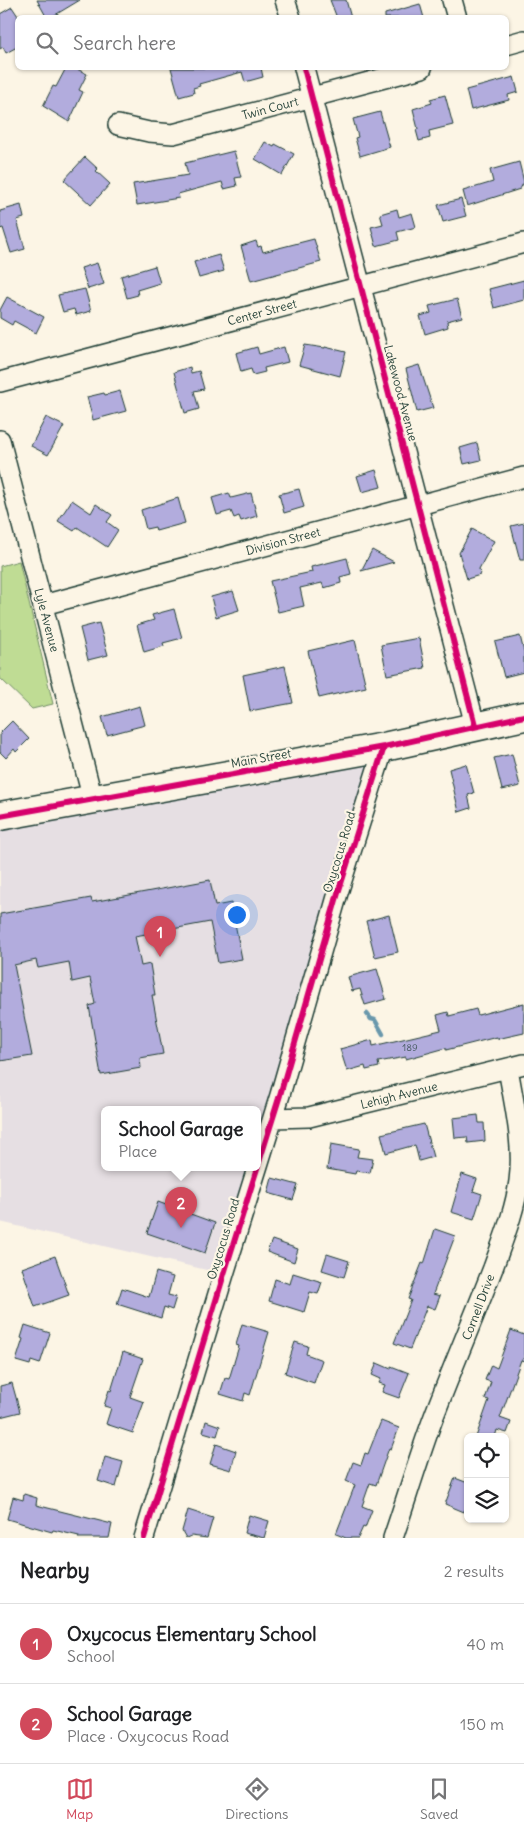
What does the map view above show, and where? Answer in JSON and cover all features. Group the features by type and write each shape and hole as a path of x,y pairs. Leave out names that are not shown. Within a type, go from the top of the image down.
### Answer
{"highway":[{"name":"Main Street","path":"0,816 384,747 475,725 524,716"}],"street":[{"path":"285,0 290,15"},
{"path":"452,0 455,15"},
{"path":"509,44 524,40"},
{"name":"Lakewood Avenue","path":"305,70 475,725"},
{"name":"Twin Court","path":"118,125 148,132 173,134 414,70"},
{"name":"Center Street","path":"0,382 524,242"},
{"name":"Lyle Avenue","path":"0,440 94,800"},
{"name":"Division Street","path":"43,605 524,477"},
{"name":"Oxycocus Road","path":"261,1156 338,892 384,747"},
{"name":"Lehigh Avenue","path":"273,1118 309,1117 516,1066"},
{"name":"Cornell Drive","path":"393,1538 434,1417 465,1341 513,1208 519,1182 520,1159 516,1066"},
{"name":"Oxycocus Road","path":"144,1538 256,1171"}],"shaded area":[{"path":"384,747 338,893 261,1156 261,1106 101,1106 101,1171 256,1171 224,1274 0,1222 0,816"}],"green space":[{"path":"19,561 53,704 32,709 0,678 0,566"}],"building":[{"path":"37,0 80,0 55,15 45,15"},
{"path":"330,0 346,0 350,15 336,15"},
{"path":"420,4 423,15 385,15"},
{"path":"12,7 17,15 15,15 15,48 6,53 3,47 0,49 0,14"},
{"path":"65,70 79,70 87,74 79,90 83,92 69,122 43,106 53,86 56,87"},
{"path":"172,70 261,70 263,77 245,82 242,72 199,84 200,86 193,88 194,93 179,97"},
{"path":"514,77 518,92 508,95 509,100 471,110 466,90"},
{"path":"445,95 453,125 429,131 430,138 419,141 413,109 432,103 430,99"},
{"path":"380,112 390,147 360,156 355,138 358,137 353,119"},
{"path":"265,142 274,147 275,144 294,154 282,175 255,159"},
{"path":"234,151 241,177 235,178 237,186 224,189 222,182 178,194 179,198 137,205 133,184 188,175 185,163"},
{"path":"85,157 110,184 91,205 64,180"},
{"path":"519,162 524,182 520,189 467,206 463,191 493,182 490,170"},
{"path":"461,199 466,216 443,222 438,205"},
{"path":"21,205 24,218 17,220 25,249 11,253 3,228 0,229 0,211"},
{"path":"397,209 399,217 412,213 416,227 397,232 399,240 376,246 371,227 383,224 380,214"},
{"path":"314,239 321,262 251,281 241,246 256,241 258,247 261,246 263,252"},
{"path":"219,255 224,271 199,278 194,262"},
{"path":"97,263 104,284 88,289 81,268"},
{"path":"155,266 160,283 137,290 138,295 127,298 121,276"},
{"path":"524,280 524,300 494,308 489,289"},
{"path":"85,289 91,311 76,315 74,309 63,312 58,295"},
{"path":"7,297 44,317 36,333 14,321 12,325 0,318 0,310"},
{"path":"457,299 462,317 447,321 448,327 425,334 420,316 431,313 429,306"},
{"path":"305,345 346,352 340,376 299,365"},
{"path":"257,347 259,354 284,347 288,362 264,368 265,372 253,375 251,369 241,372 236,353"},
{"path":"419,365 433,408 417,412 406,369"},
{"path":"190,367 191,373 199,371 204,389 194,391 199,409 185,413 174,372"},
{"path":"120,391 126,411 93,420 87,397"},
{"path":"46,417 64,426 48,455 31,446"},
{"path":"477,443 481,460 464,464 460,448"},
{"path":"376,470 381,487 362,492 357,476"},
{"path":"299,489 304,507 284,513 279,494"},
{"path":"229,493 231,498 251,493 257,516 241,521 239,516 234,518 231,511 217,515 212,498"},
{"path":"178,498 185,523 156,531 155,527 146,529 141,510"},
{"path":"72,500 91,513 96,504 112,515 107,522 118,530 107,547 77,527 74,531 58,521"},
{"path":"524,523 524,560 520,560 511,526"},
{"path":"472,529 494,541 479,569 480,575 467,579 459,553"},
{"path":"372,550 394,562 361,571"},
{"path":"347,558 351,574 340,577 341,583 324,588 322,583 300,588 304,606 278,612 270,581 312,572 311,567"},
{"path":"233,591 239,610 216,617 211,597"},
{"path":"174,609 182,638 163,643 164,646 144,652 137,625 154,620 152,615"},
{"path":"99,623 108,655 88,660 80,628"},
{"path":"520,636 524,652 524,672 504,677 495,642"},
{"path":"419,638 425,668 387,675 381,645"},
{"path":"355,640 366,687 319,698 308,651"},
{"path":"285,666 293,703 250,711 243,675"},
{"path":"140,706 145,725 107,735 102,717"},
{"path":"12,721 29,739 16,752 14,749 6,758 0,752 0,733"},
{"path":"512,754 520,786 502,790 494,758"},
{"path":"466,764 474,793 468,795 471,808 459,812 449,769"},
{"path":"210,880 215,906 231,903 242,959 218,963 210,922 135,936 141,966 150,964 155,995 152,995 163,1054 140,1058 141,1068 101,1075 89,1006 95,1004 90,978 72,982 69,962 38,968 36,960 14,965 32,1056 0,1061 0,914 91,898 92,902"},
{"path":"389,915 398,952 375,957 366,921"},
{"path":"377,969 386,999 365,1005 360,989 352,991 348,977"},
{"path":"524,1003 524,1033 497,1039 497,1037 446,1050 446,1048 406,1059 406,1057 378,1062 379,1067 366,1070 365,1066 347,1071 340,1049 372,1040 373,1046 441,1030 437,1015 448,1012 449,1016 476,1009 478,1015"},
{"path":"478,1115 479,1123 484,1123 485,1141 468,1143 467,1137 455,1138 453,1118"},
{"path":"424,1124 433,1157 419,1161 415,1145 386,1153 381,1134"},
{"path":"331,1144 359,1149 357,1157 373,1159 370,1173 356,1171 355,1174 327,1169"},
{"path":"462,1174 477,1179 473,1191 482,1194 474,1219 451,1212"},
{"path":"272,1178 298,1185 293,1200 268,1193"},
{"path":"158,1202 215,1223 205,1253 147,1233"},
{"path":"435,1229 455,1236 433,1294 440,1296 435,1309 427,1306 410,1349 394,1343 411,1300 408,1299 422,1263 424,1264"},
{"path":"272,1240 298,1249 294,1262 267,1252"},
{"path":"327,1254 349,1261 344,1277 322,1270"},
{"path":"55,1256 69,1295 35,1307 22,1268"},
{"path":"156,1272 173,1277 168,1295 176,1297 172,1310 164,1307 161,1318 117,1304 122,1288 149,1297"},
{"path":"293,1273 322,1282 318,1294 310,1292 304,1312 269,1301 275,1279 290,1284"},
{"path":"242,1324 269,1332 250,1395 245,1393 243,1401 220,1394 225,1378 229,1379 239,1346 236,1345"},
{"path":"25,1325 50,1333 40,1364 31,1361 30,1365 16,1361"},
{"path":"511,1330 524,1335 524,1361 521,1360 500,1418 511,1422 507,1433 497,1430 496,1433 477,1433 489,1400 485,1399 491,1382 485,1380 491,1365 497,1368"},
{"path":"295,1342 308,1346 306,1354 322,1360 314,1383 285,1373"},
{"path":"123,1352 143,1359 130,1397 144,1402 133,1433 106,1424 111,1408 104,1406 109,1390 111,1391"},
{"path":"377,1363 391,1369 391,1366 409,1373 399,1398 382,1392 385,1385 379,1383 381,1379 372,1375"},
{"path":"12,1383 20,1412 0,1417 0,1386"},
{"path":"206,1421 220,1426 217,1436 203,1432"},
{"path":"381,1421 399,1428 391,1449 389,1448 376,1485 370,1483 362,1506 372,1510 365,1528 363,1527 358,1538 346,1538 336,1534 355,1485 346,1481 353,1462 361,1465 365,1453 368,1454"},
{"path":"216,1444 236,1451 231,1470 210,1464"},
{"path":"105,1457 123,1462 116,1487 98,1481"},
{"path":"455,1478 464,1481 464,1512 445,1504"},
{"path":"24,1494 37,1498 36,1505 112,1524 109,1538 78,1538 79,1536 53,1530 52,1532 7,1519 13,1497 23,1500"},
{"path":"188,1510 213,1518 207,1538 191,1536 186,1538 182,1531"},
{"path":"249,1515 269,1521 264,1538 244,1533"}],"waterway":[{"path":"367,1014 371,1019 375,1020 383,1034"}],"cycle path":[{"path":"305,70 475,725"},
{"path":"0,816 384,747 524,716"},
{"path":"261,1156 338,893 384,747"},
{"path":"144,1538 256,1171"}],"place":[{"name":"Oxycocus Elementary School","path":"160,957"},
{"name":"School Garage","path":"181,1228"}]}
